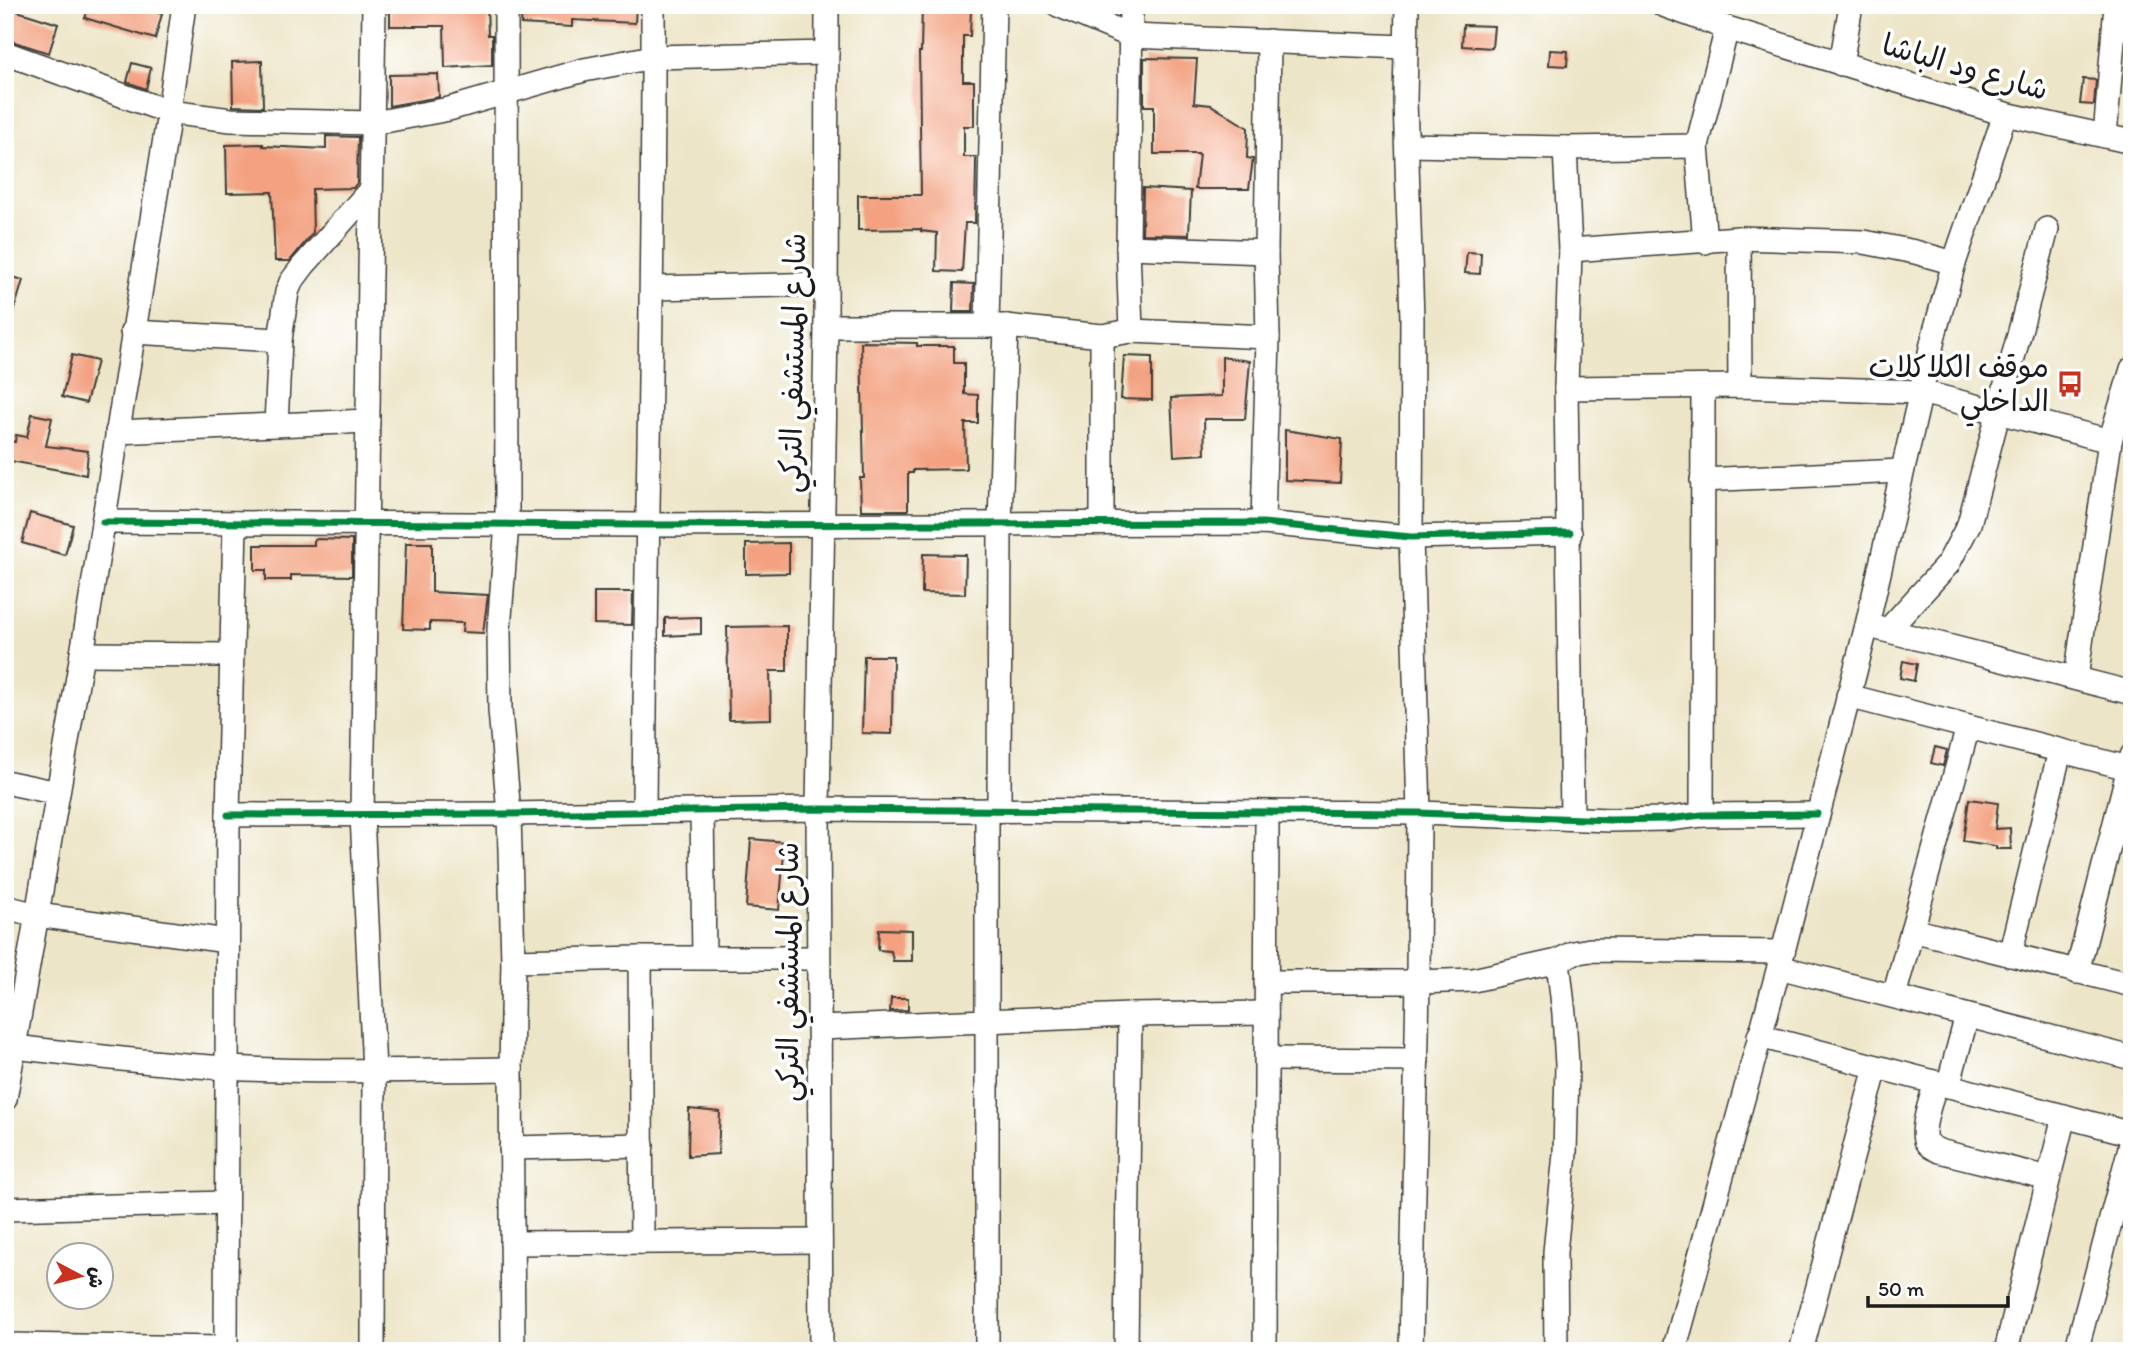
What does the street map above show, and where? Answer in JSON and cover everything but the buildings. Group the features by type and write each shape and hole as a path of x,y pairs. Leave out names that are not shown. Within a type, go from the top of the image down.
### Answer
{"street":[{"path":"5,1099 14,1046 12,1017 37,915 82,654 184,5"},
{"path":"373,1351 374,1071 362,815 374,5"},
{"path":"506,5 507,523 499,630 500,710 509,814 513,961 513,1351"},
{"path":"644,811 646,525 652,288 653,5"},
{"name":"شارع المستشفي التركي","path":"821,1351 818,809 826,326 827,5"},
{"path":"988,1351 987,1020 1000,524 994,5"},
{"path":"1058,5 1131,36 1405,47"},
{"path":"1131,5 1128,247 1131,331"},
{"path":"1407,5 1405,47 1412,319 1411,537 1419,813 1411,1351"},
{"name":"شارع ود الباشا","path":"1663,5 1727,28 2005,114 2132,142"},
{"path":"1840,64 1851,5"},
{"path":"2105,136 2116,5"},
{"path":"1705,242 1697,146 1727,28"},
{"path":"1263,523 1268,337 1266,252 1269,41"},
{"path":"5,53 169,112 231,120 374,122 449,109 584,70 653,57 827,53"},
{"path":"1674,1351 1781,959 1848,696 1877,628 1901,471 1954,263 2005,114"},
{"path":"1408,145 1565,148 1697,146"},
{"path":"1565,148 1570,250 1566,388 1572,818"},
{"path":"276,425 280,340 291,282 371,189"},
{"path":"1877,628 1948,564 1969,524 2047,229"},
{"path":"1570,250 1739,238 1864,242 1954,263"},
{"path":"1739,238 1741,386"},
{"path":"1128,247 1266,252"},
{"path":"652,288 826,284"},
{"path":"826,326 997,326 1102,336 1131,331 1268,337"},
{"path":"132,332 280,340"},
{"path":"1102,336 1102,523"},
{"path":"2076,678 2110,442 2130,381"},
{"path":"1566,388 1741,386 1921,392 2110,442"},
{"path":"1702,816 1703,387"},
{"path":"117,432 368,421"},
{"path":"1702,480 1901,471"},
{"path":"103,522 646,525 1263,523 1411,537 1570,533"},
{"path":"5,1346 226,1350 228,815 235,523"},
{"path":"1877,628 2132,693"},
{"path":"82,654 232,655"},
{"path":"1848,696 2060,751 2131,765 2077,972"},
{"path":"1894,996 1968,727"},
{"path":"2010,955 2060,751"},
{"path":"5,782 58,793"},
{"path":"228,815 818,809 1419,813 1668,819 1817,814"},
{"path":"702,811 704,957"},
{"path":"1265,1351 1267,813"},
{"path":"5,907 37,915 227,941"},
{"path":"1912,930 2132,985"},
{"path":"1266,982 1473,980 1558,961 1573,953 1590,950 1781,959 1894,996 2132,1058"},
{"path":"513,961 704,957 818,958"},
{"path":"640,958 642,1242"},
{"path":"1556,1351 1555,1252 1565,1154 1567,1065 1558,961"},
{"path":"820,1028 1130,1015 1266,1013"},
{"path":"1126,1351 1130,1015"},
{"path":"1967,1016 1925,1125 1925,1139 1930,1147 2048,1178"},
{"path":"1759,1036 2132,1134"},
{"path":"14,1046 141,1062 228,1068 374,1071 511,1069"},
{"path":"1267,1059 1416,1060"},
{"path":"1801,1351 1875,1067"},
{"path":"2006,1351 2064,1116"},
{"path":"2074,1351 2132,1140"},
{"path":"511,1148 642,1146"},
{"path":"5,1209 226,1203"},
{"path":"512,1244 820,1241"}],"cycle path":[{"path":"103,522 647,525 1263,523 1411,537 1570,533"},
{"path":"228,815 818,809 1419,813 1610,820 1668,819 1702,815 1817,814"}],"place":[{"name":"موقف الكلاكلات الداخلي","path":"2070,384"}]}
